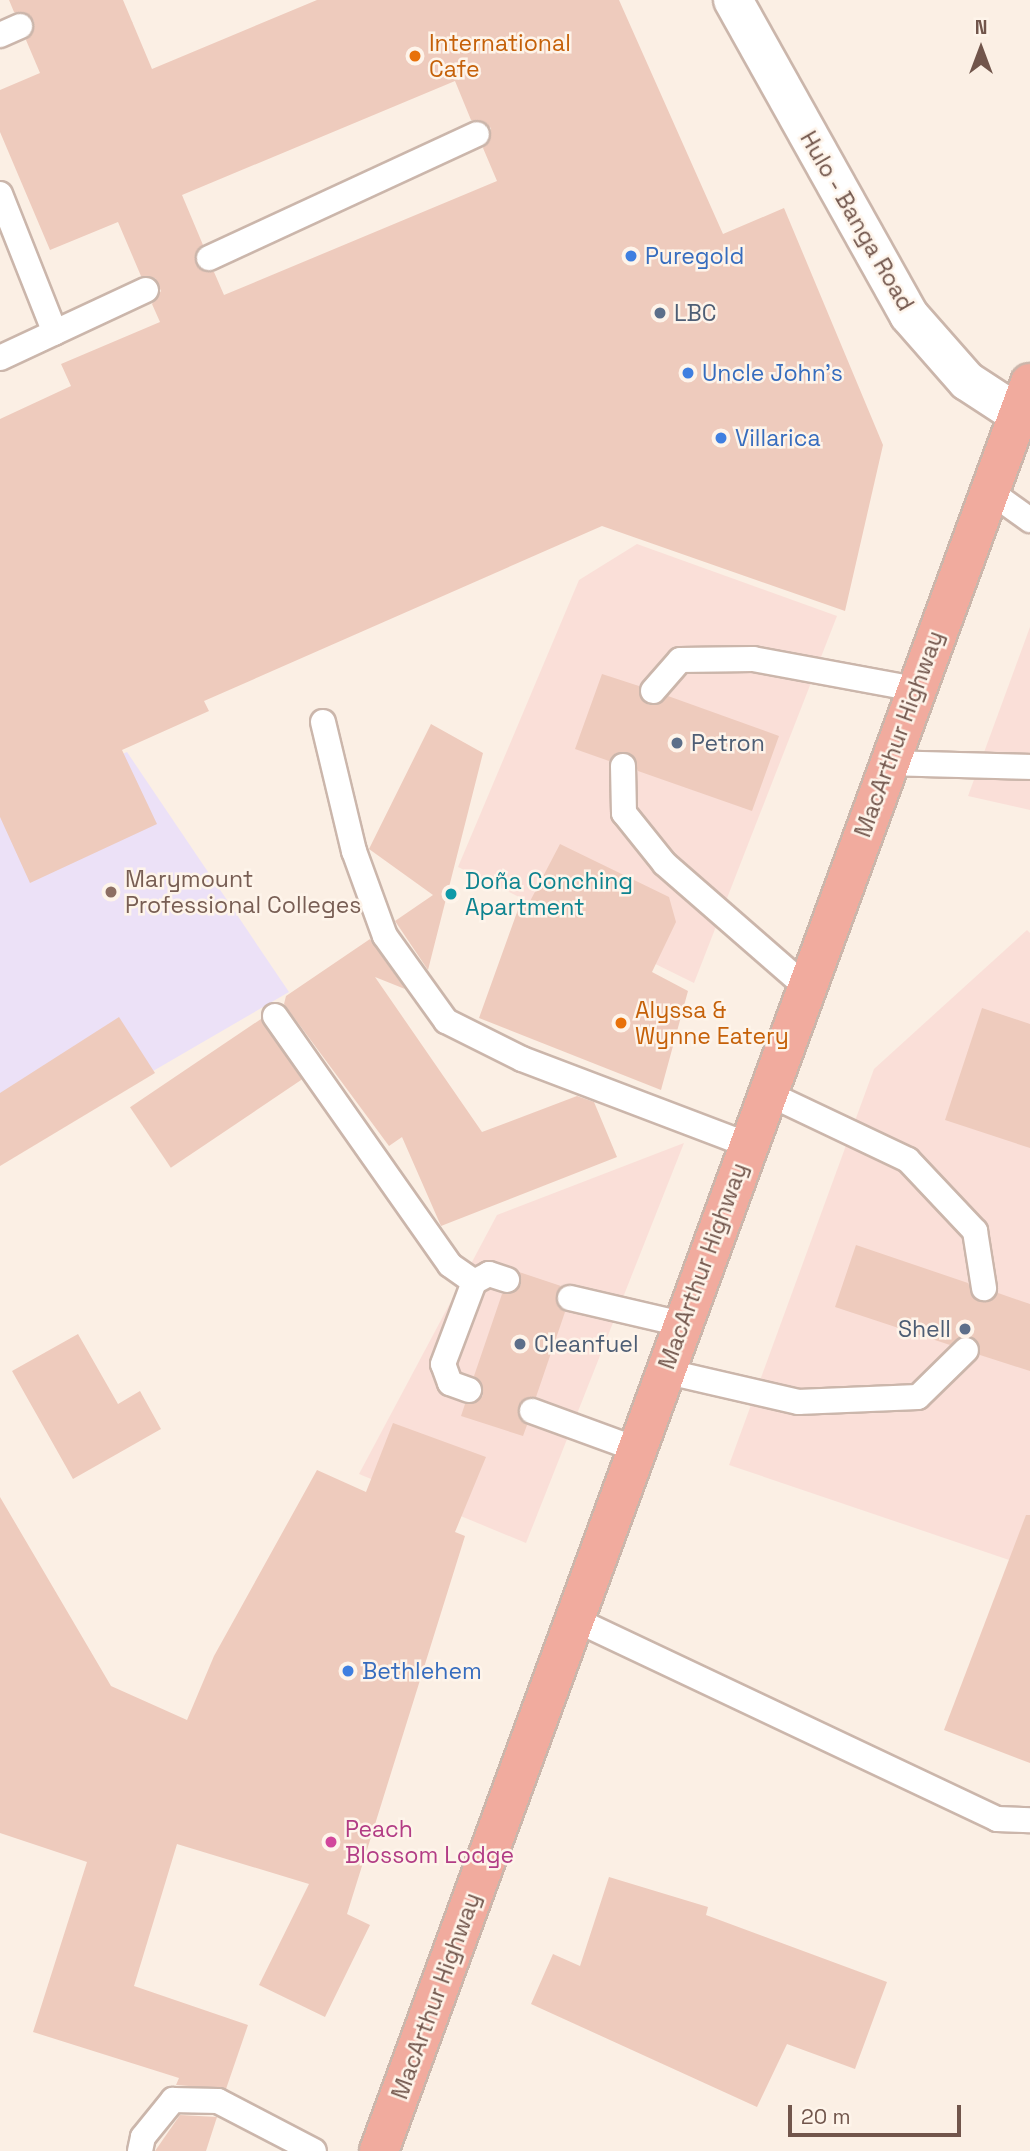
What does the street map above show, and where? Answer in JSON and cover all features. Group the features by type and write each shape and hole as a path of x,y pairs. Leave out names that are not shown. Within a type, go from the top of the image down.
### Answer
{"highway":[{"name":"MacArthur Highway","path":"379,2151 1023,398"}],"main road":[{"name":"Hulo - Banga Road","path":"733,0 909,315 967,381 1023,398"}],"lane":[{"path":"209,258 477,134"},
{"path":"0,194 55,332"},
{"path":"0,358 146,290"},
{"path":"988,490 1030,520"},
{"path":"653,691 680,660 752,659 915,689"},
{"path":"323,722 354,851 385,936 446,1021 522,1059 748,1145"},
{"path":"888,763 1030,767"},
{"path":"622,766 624,813 665,864 806,987"},
{"path":"275,1016 450,1265 474,1282"},
{"path":"767,1093 908,1160 975,1231 984,1288"},
{"path":"469,1390 450,1383 443,1364 474,1282 489,1274 508,1280"},
{"path":"570,1298 682,1324"},
{"path":"664,1371 798,1402 918,1397 966,1350"},
{"path":"532,1411 636,1448"},
{"path":"574,1619 997,1819 1030,1821"},
{"path":"140,2151 143,2137 173,2100 218,2101 314,2151"}],"shaded area":[{"path":"637,544 837,616 694,983 458,867 579,580"},
{"path":"1030,627 1030,810 968,796"},
{"name":"Marymount Professional Colleges","path":"0,717 35,792 127,752 289,992 0,1160"},
{"path":"1027,930 1030,933 1030,1567 729,1465 874,1069"},
{"path":"684,1143 526,1543 359,1474 497,1215"}],"building":[{"path":"9,0 123,0 152,69 317,0 619,0 723,234 784,208 883,445 845,611 602,526 204,701 209,711 122,750 157,824 30,883 0,817 0,419 71,386 61,364 160,322 152,304 161,291 155,278 141,276 118,222 50,250 0,132 0,90 40,73 26,40 34,21 14,12","holes":["455,81 471,120 491,128 483,148 497,181 224,295 214,272 196,265 203,245 182,195"]},
{"name":"Petron","path":"602,674 639,686 649,705 668,696 779,736 752,811 638,771 630,753 616,753 609,761 575,749"},
{"path":"431,724 483,753 428,970 395,921 433,895 369,849"},
{"path":"560,844 669,897 676,922 652,972 688,991 661,1090 479,1018 520,904 527,907"},
{"path":"370,939 405,989 375,977 482,1132 577,1096 594,1102 617,1157 441,1226 402,1137 389,1146 284,1004 286,996"},
{"path":"982,1008 1030,1024 1030,1148 945,1120"},
{"path":"119,1017 155,1073 0,1166 0,1093"},
{"path":"261,1019 302,1080 171,1168 130,1107"},
{"name":"Shell","path":"856,1245 968,1283 979,1302 998,1293 1030,1304 1030,1371 980,1355 971,1336 950,1345 835,1307"},
{"name":"Cleanfuel","path":"519,1272 561,1286 556,1302 565,1312 536,1397 518,1407 527,1425 523,1436 461,1416 465,1404 483,1396 474,1376 502,1294 521,1285"},
{"path":"78,1334 118,1404 140,1391 161,1429 73,1479 12,1371"},
{"path":"393,1423 486,1457 455,1532 465,1536 347,1914 370,1925 325,2017 259,1985 309,1884 177,1844 134,1986 248,2025 226,2089 176,2085 179,2078 33,2032 87,1862 0,1833 0,1497 111,1686 187,1720 214,1656 317,1470 366,1492"},
{"path":"1026,1515 1030,1515 1030,1763 944,1730"},
{"path":"609,1877 708,1907 706,1915 887,1982 855,2069 787,2044 757,2107 531,2004 553,1954 580,1966"},
{"path":"180,2115 217,2117 206,2151 155,2151"}],"place":[{"name":"International Cafe","path":"415,56"},
{"name":"Puregold","path":"631,256"},
{"name":"LBC","path":"660,313"},
{"name":"Uncle John's","path":"688,373"},
{"name":"Villarica","path":"721,438"},
{"name":"Petron","path":"677,743"},
{"name":"Marymount Professional Colleges","path":"111,892"},
{"name":"Doña Conching Apartment","path":"451,894"},
{"name":"Alyssa & Wynne Eatery","path":"621,1023"},
{"name":"Shell","path":"965,1329"},
{"name":"Cleanfuel","path":"520,1344"},
{"name":"Bethlehem","path":"348,1671"},
{"name":"Peach Blossom Lodge","path":"331,1842"}]}
